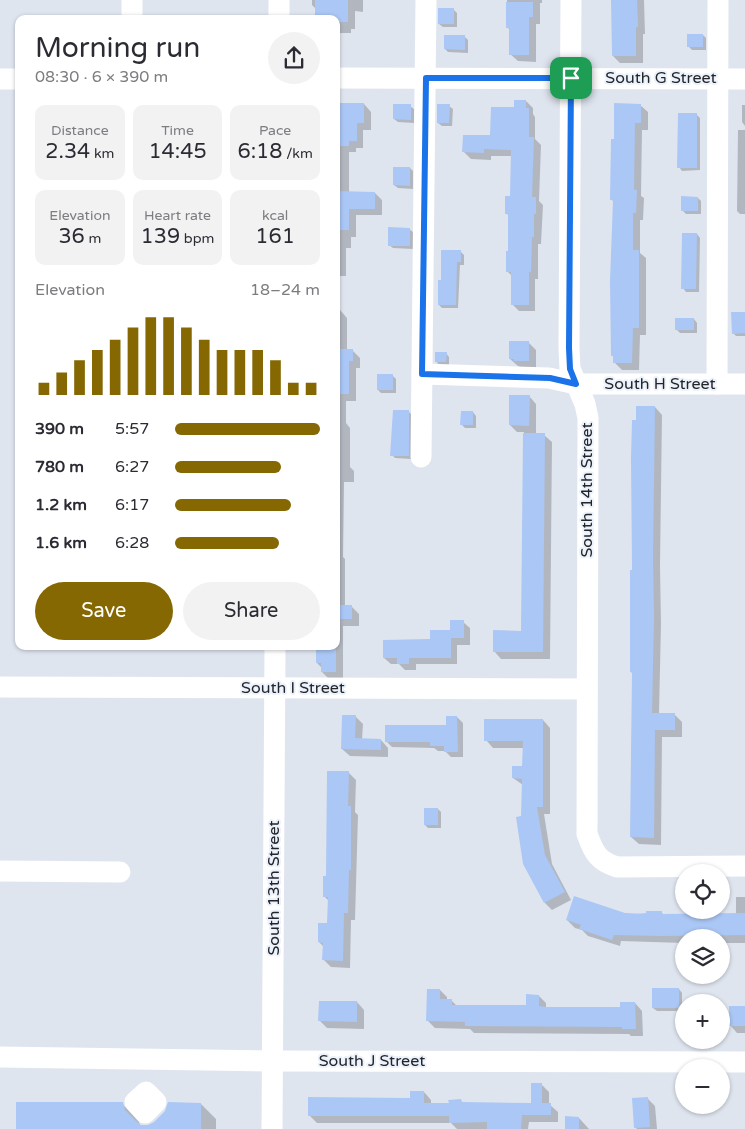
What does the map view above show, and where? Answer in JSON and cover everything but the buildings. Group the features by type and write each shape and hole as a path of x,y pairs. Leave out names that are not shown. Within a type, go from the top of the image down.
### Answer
{"street":[{"path":"132,0 132,15"},
{"path":"279,0 279,15"},
{"path":"422,457 426,0"},
{"name":"South 14th Street","path":"571,0 569,348 570,369 585,404 588,418 587,834 597,856 606,863 617,867 745,866"},
{"path":"716,384 718,0"},
{"name":"South G Street","path":"340,78 745,78"},
{"path":"0,79 15,79"},
{"name":"South H Street","path":"422,374 550,378 576,384 745,384"},
{"name":"South 13th Street","path":"272,1129 275,650"},
{"name":"South I Street","path":"0,687 587,689"},
{"path":"0,871 120,872"},
{"name":"South J Street","path":"0,1057 273,1061 745,1062"}],"route":[{"path":"426,78 571,78 569,348 570,369 576,384 550,378 422,374 426,78"}]}
